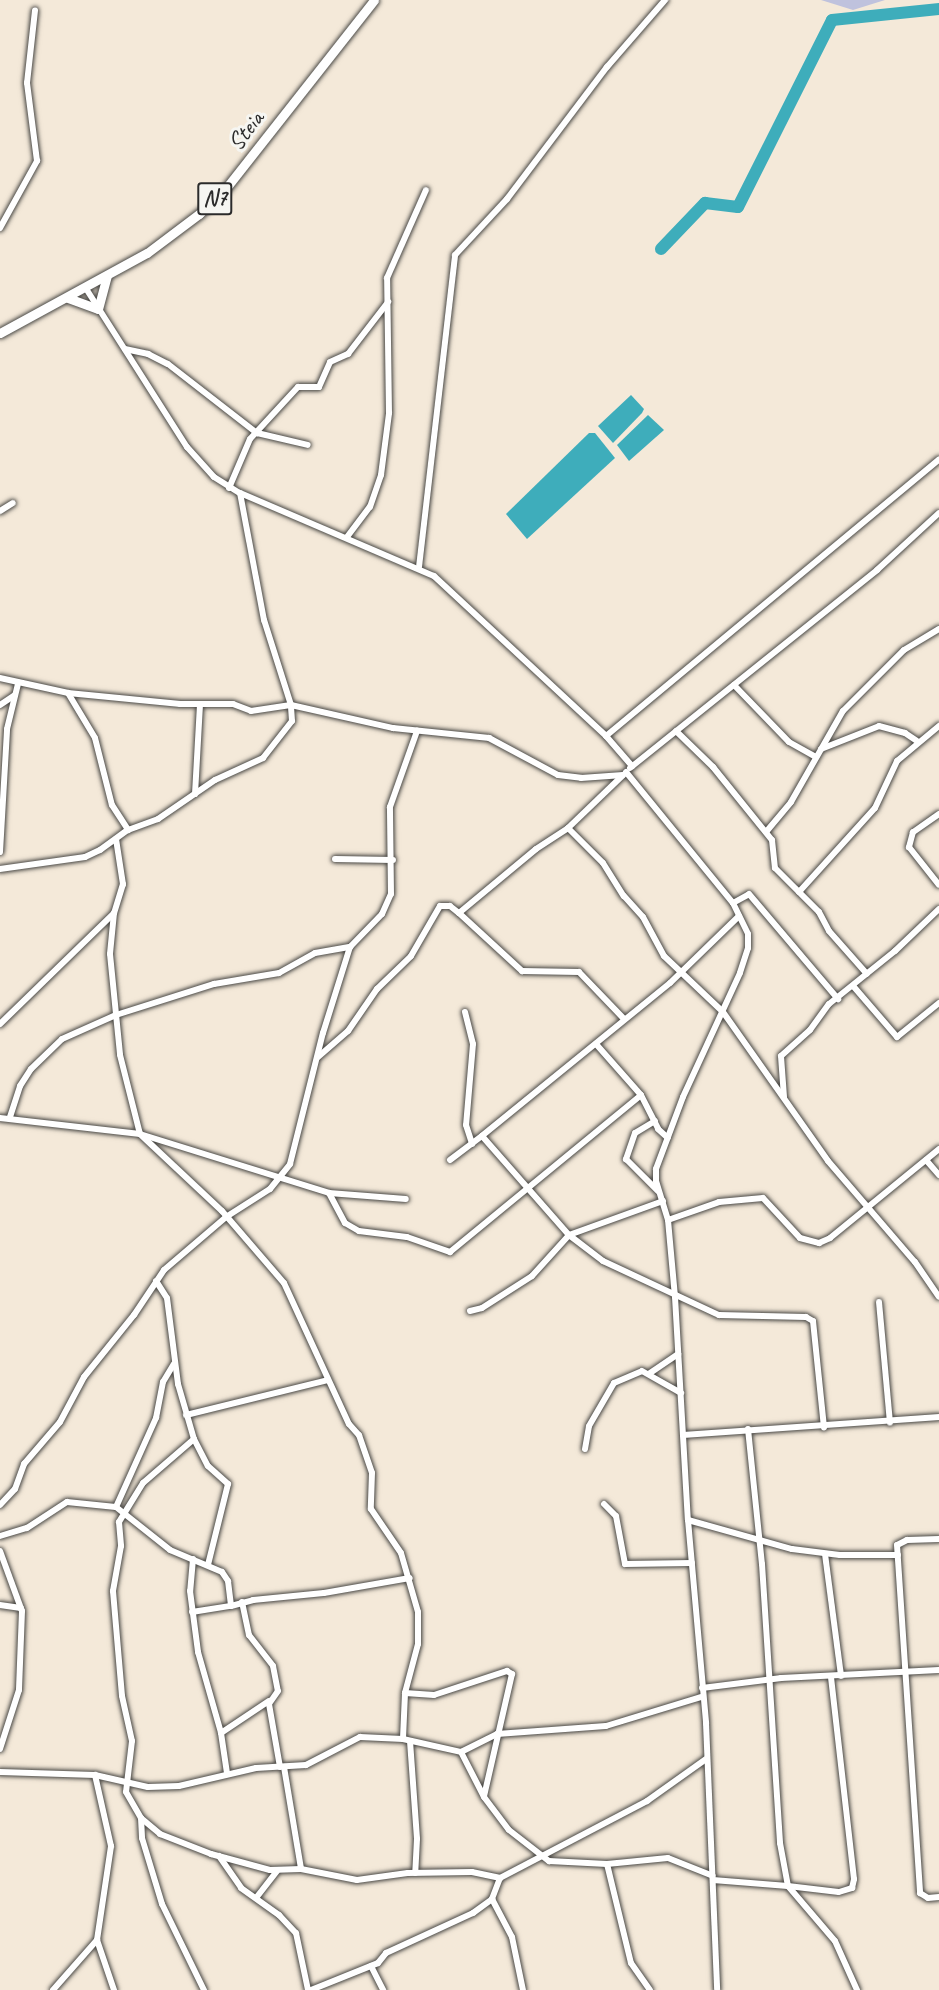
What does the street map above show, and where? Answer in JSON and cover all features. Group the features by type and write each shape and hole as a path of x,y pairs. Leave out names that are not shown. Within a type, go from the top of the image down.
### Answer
{"main road":[{"name":"Steia","path":"0,333 68,298 172,236 223,192 374,0"},
{"path":"68,298 98,309 107,275"}],"street":[{"path":"419,567 454,255 507,199 608,67 665,0"},
{"path":"0,228 37,161 27,83 35,10"},
{"path":"347,537 370,507 382,472 389,413 388,302 385,290 390,266 426,190"},
{"path":"85,287 187,447 229,488 419,567 443,583 606,736 632,766"},
{"path":"229,488 245,448 257,433 298,387 319,387 330,362 348,354 388,302"},
{"path":"125,350 148,354 168,364 257,433 308,445"},
{"path":"606,736 939,460"},
{"path":"0,869 85,857 128,830 158,819 195,794 269,753 292,721 291,705 264,620 240,493"},
{"path":"0,511 13,503"},
{"path":"459,913 536,849 568,828 632,766 877,570 939,513"},
{"path":"766,832 791,802 843,711 869,682 904,650 939,629"},
{"path":"0,678 18,684 68,693 200,704 233,704 253,711 291,705 417,731 435,729 489,738 558,775 581,778 624,773"},
{"path":"0,852 8,729 18,684"},
{"path":"734,685 789,742 816,757"},
{"path":"68,693 95,738 112,805 128,830"},
{"path":"0,705 15,695"},
{"path":"195,794 200,704"},
{"path":"821,749 879,726 905,732 917,741"},
{"path":"799,892 875,808 890,771 917,741 939,726"},
{"path":"0,1505 15,1489 24,1464 64,1415 84,1377 134,1315 156,1281 171,1263 226,1217 266,1193 297,1148 297,1130 350,947 387,905 393,860 390,807 417,731"},
{"path":"676,731 713,767 766,832 775,847 775,868 819,912 829,931 867,974"},
{"path":"624,773 733,903 748,934 748,948 723,1012 708,1037 656,1169 658,1191"},
{"path":"939,814 913,832 909,847 939,885"},
{"path":"568,828 603,863 624,896 643,917 664,956 723,1012 828,1161 915,1263 939,1298"},
{"path":"116,839 123,884 114,913 110,954 122,1067 140,1134 226,1217 284,1283 349,1424 360,1435 372,1473 371,1509 398,1548 410,1578 418,1612 418,1644 405,1693 406,1740 417,1839 414,1873"},
{"path":"335,859 393,860"},
{"path":"733,903 749,894 837,999"},
{"path":"318,1057 340,1040 377,989 411,956 440,906 459,913 522,971 579,972 624,1019"},
{"path":"784,1097 785,1084 779,1060 837,999 854,987 939,909"},
{"path":"0,1024 114,913"},
{"path":"450,1160 596,1044 680,972 739,915"},
{"path":"10,1117 20,1086 48,1049 116,1015 214,984 279,973 315,953 350,947"},
{"path":"854,987 897,1037 939,1003"},
{"path":"465,1012 473,1044 466,1125 472,1143"},
{"path":"596,1044 641,1095 655,1121 668,1138"},
{"path":"329,1193 343,1221 359,1232 407,1237 444,1252 454,1249 529,1190 641,1095"},
{"path":"0,1118 10,1117 140,1134 329,1193 406,1199"},
{"path":"655,1121 635,1133 626,1159 658,1191 669,1220 688,1520 702,1688 717,1990"},
{"path":"482,1136 569,1235 599,1258 675,1297 719,1315 806,1317 813,1321 824,1427"},
{"path":"669,1220 719,1202 763,1198 800,1238 819,1243 867,1208 939,1149"},
{"path":"926,1160 939,1175"},
{"path":"470,1311 482,1308 532,1276 569,1235 663,1201"},
{"path":"156,1281 167,1298 174,1363 194,1440 201,1457 228,1484 208,1565"},
{"path":"879,1302 890,1422"},
{"path":"651,1373 678,1354"},
{"path":"116,1507 156,1418 163,1382 174,1363"},
{"path":"585,1449 589,1426 608,1390 633,1373 651,1373 681,1393"},
{"path":"186,1415 328,1380"},
{"path":"683,1435 747,1429 824,1427 939,1417"},
{"path":"747,1429 758,1540 779,1831 788,1886 835,1941 857,1990"},
{"path":"194,1440 143,1483 119,1522 121,1546 112,1602 122,1696 132,1741 127,1784 128,1796 141,1818 170,1839 219,1856 278,1871 301,1869 357,1880 414,1873 472,1872 501,1878"},
{"path":"0,1536 27,1528 67,1502 116,1507 170,1550 208,1565 226,1578 231,1606"},
{"path":"604,1504 616,1516 625,1564 692,1563"},
{"path":"688,1520 758,1540 825,1554 898,1555"},
{"path":"939,1539 903,1541 897,1545 903,1672 920,1893 928,1898 939,1897"},
{"path":"0,1551 21,1608 19,1690 0,1749"},
{"path":"825,1554 841,1676"},
{"path":"193,1559 192,1612 198,1652 221,1733 227,1773"},
{"path":"192,1612 242,1602 410,1578"},
{"path":"221,1733 269,1701 278,1691 273,1666 249,1635 242,1602"},
{"path":"0,1605 21,1608"},
{"path":"702,1688 831,1676 939,1670"},
{"path":"405,1693 434,1695 510,1671 512,1677 484,1797"},
{"path":"461,1752 484,1797 509,1830 549,1862 607,1864 668,1858 713,1878 839,1892 848,1891 854,1884 831,1676"},
{"path":"0,1772 95,1775 127,1784 179,1786 227,1773 311,1763 360,1737 406,1740 461,1752 497,1734 606,1726 701,1696"},
{"path":"269,1701 301,1869"},
{"path":"219,1856 241,1888 296,1933 310,1990 371,1966 386,1953 473,1913 492,1899 501,1878 647,1801 706,1759"},
{"path":"95,1775 111,1846 97,1941 114,1990"},
{"path":"141,1818 142,1838 162,1904 204,1990"},
{"path":"607,1864 631,1963 650,1990"},
{"path":"256,1898 278,1871"},
{"path":"492,1899 512,1937 523,1990"},
{"path":"53,1990 97,1941"},
{"path":"371,1966 382,1990"}],"shaded area":[{"path":"821,0 885,0 853,10"}],"water":[{"path":"631,395 644,409 613,443 598,426"},
{"path":"648,415 664,430 629,461 617,445"},
{"path":"589,433 595,433 615,458 527,539 506,514"}],"waterway":[{"path":"661,249 705,203 738,207 832,20 939,9"}]}
